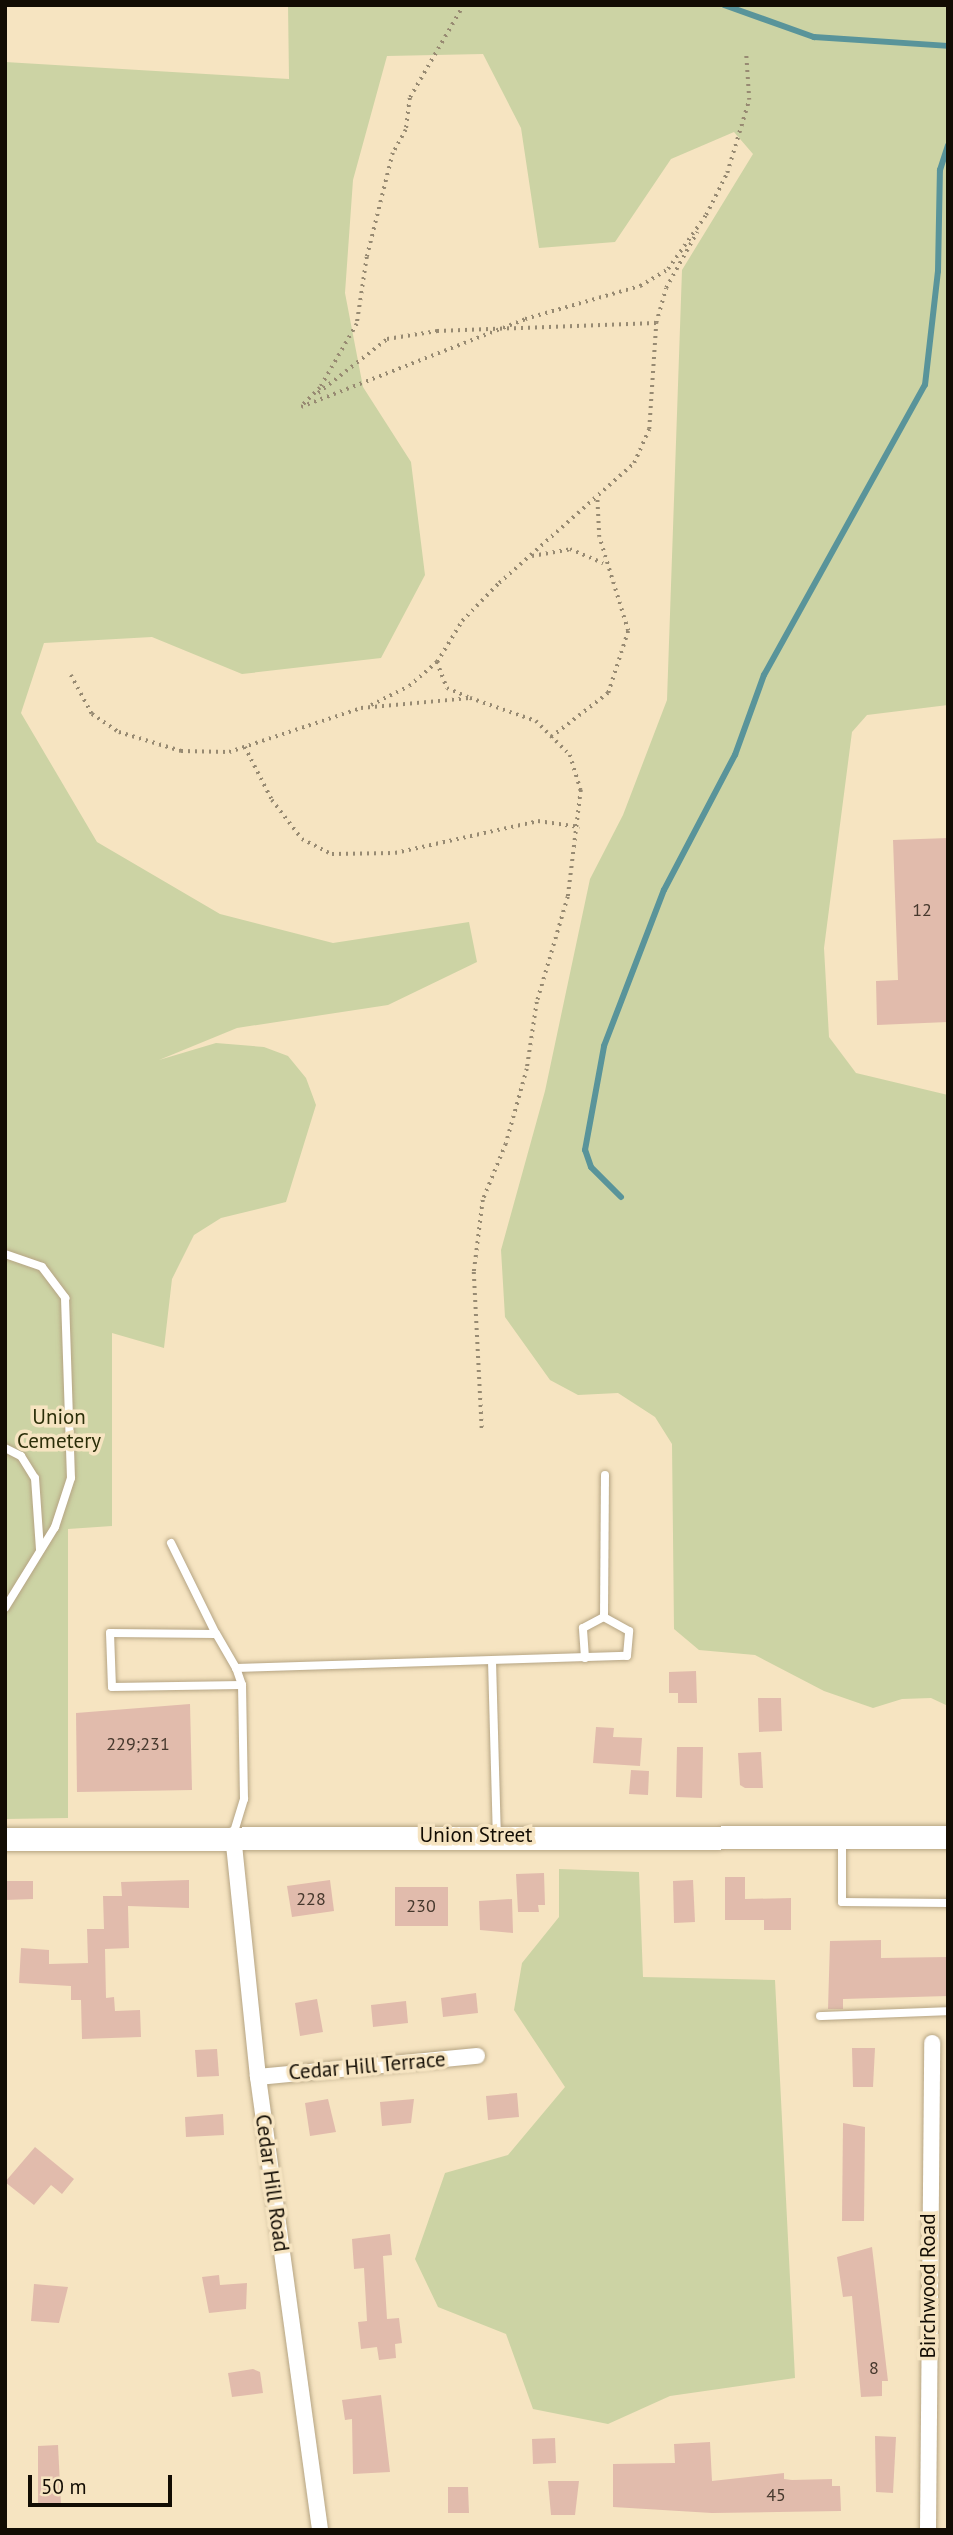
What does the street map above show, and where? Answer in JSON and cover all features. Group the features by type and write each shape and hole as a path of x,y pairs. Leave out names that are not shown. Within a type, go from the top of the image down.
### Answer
{"main road":[{"name":"Union Street","path":"5,1839 233,1835 948,1837"}],"street":[{"name":"Cedar Hill Road","path":"233,1835 258,2077 320,2530"},
{"name":"Birchwood Road","path":"928,2530 932,2043"},
{"name":"Cedar Hill Terrace","path":"258,2077 477,2056"}],"lane":[{"path":"5,1254 42,1267 60,1287 68,1310 70,1490 40,1550 5,1608"},
{"path":"5,1448 21,1456 35,1478 40,1550"},
{"path":"604,1617 605,1475"},
{"path":"171,1543 236,1668 242,1685 244,1799 233,1835"},
{"path":"236,1668 627,1656 629,1631 604,1617"},
{"path":"584,1658 583,1628 604,1617"},
{"path":"216,1634 110,1633 112,1687 242,1685"},
{"path":"492,1661 497,1835"},
{"path":"842,1835 842,1902 948,1903"},
{"path":"820,2016 948,2011"}],"path":[{"path":"464,5 410,98 406,130 393,153 367,257 357,324 320,388 301,407 501,329 640,286 668,269 706,215"},
{"path":"71,675 92,714 119,732 181,751 245,747 367,707 408,686 437,662 462,621 634,463 649,429 656,323 666,288 706,215 749,100 746,55"},
{"path":"304,404 387,339 501,329 656,323"},
{"path":"551,737 608,693 622,659 628,631 605,564 597,496"},
{"path":"528,558 547,550 570,549 605,564"},
{"path":"437,662 447,688 536,721 570,755 577,778 580,827 568,897 537,1002 527,1069 506,1144 483,1200 474,1272 482,1431"},
{"path":"367,707 470,698"},
{"path":"245,747 272,800 302,839 332,854 395,853 538,821 580,827"}],"green space":[{"name":"Union Cemetery","path":"288,5 948,5 948,705 867,715 852,732 824,948 829,1037 856,1073 948,1095 948,1706 931,1698 902,1699 873,1708 824,1691 755,1655 699,1650 674,1629 672,1444 655,1417 618,1393 578,1395 550,1380 505,1317 501,1250 545,1091 590,879 623,815 667,700 682,270 753,154 734,132 671,159 615,242 539,248 521,128 483,54 387,56 353,180 345,293 363,387 411,462 425,575 381,658 242,674 152,637 44,643 21,713 97,842 220,914 333,943 469,922 477,962 388,1005 237,1028 159,1060 216,1043 264,1047 288,1056 306,1078 316,1105 286,1202 221,1218 194,1235 172,1279 164,1348 112,1333 112,1526 68,1529 68,1818 5,1819 5,62 289,79"},
{"path":"559,1869 639,1872 643,1977 775,1980 795,2378 670,2396 608,2424 533,2409 506,2334 438,2307 415,2259 445,2173 508,2155 565,2087 514,2010 522,1963 559,1917"}],"building":[{"path":"948,838 948,1022 877,1025 876,981 898,980 893,840"},
{"path":"696,1671 697,1703 678,1703 678,1693 669,1693 669,1672"},
{"path":"758,1698 781,1698 782,1731 759,1732"},
{"path":"190,1704 192,1790 77,1792 76,1713"},
{"path":"596,1727 614,1728 613,1737 642,1738 640,1766 593,1763"},
{"path":"677,1747 703,1747 702,1798 676,1797"},
{"path":"761,1752 763,1788 745,1788 740,1785 738,1753"},
{"path":"631,1770 649,1771 648,1795 629,1794"},
{"path":"544,1873 545,1905 538,1905 539,1912 518,1912 516,1874"},
{"path":"725,1877 745,1877 745,1899 791,1898 791,1930 764,1930 764,1920 725,1920"},
{"path":"189,1880 189,1908 128,1906 129,1948 105,1949 106,1998 114,1997 115,2011 140,2010 141,2037 82,2039 81,2000 71,2000 71,1986 19,1983 21,1948 49,1950 49,1964 88,1963 87,1929 104,1929 103,1896 122,1896 121,1882"},
{"path":"330,1880 334,1911 292,1917 287,1886"},
{"path":"693,1880 695,1922 674,1923 673,1881"},
{"path":"5,1881 33,1881 33,1899 5,1900"},
{"path":"395,1887 448,1887 448,1926 395,1926"},
{"path":"512,1899 513,1933 480,1930 479,1901"},
{"path":"881,1940 881,1958 948,1957 948,1996 843,1999 843,2009 828,2009 830,1941"},
{"path":"476,1993 478,2013 443,2017 441,1998"},
{"path":"317,1999 323,2032 300,2036 295,2003"},
{"path":"406,2001 408,2023 373,2027 371,2005"},
{"path":"852,2048 875,2048 873,2087 853,2087"},
{"path":"217,2049 219,2076 197,2077 195,2050"},
{"path":"517,2093 519,2117 488,2120 486,2096"},
{"path":"328,2099 336,2132 310,2136 305,2103"},
{"path":"414,2099 411,2123 382,2126 380,2102"},
{"path":"223,2114 224,2135 186,2137 185,2117"},
{"path":"843,2123 865,2127 864,2221 842,2221"},
{"path":"35,2147 74,2179 62,2194 51,2185 34,2205 5,2182"},
{"path":"390,2234 392,2255 383,2256 387,2319 399,2318 402,2343 395,2344 396,2358 379,2360 377,2347 361,2349 358,2322 367,2321 364,2268 354,2269 352,2239"},
{"path":"872,2247 888,2381 882,2381 882,2396 861,2397 852,2296 843,2297 837,2257"},
{"path":"219,2275 220,2285 247,2283 246,2309 209,2313 202,2277"},
{"path":"34,2284 68,2287 59,2323 31,2321"},
{"path":"253,2369 260,2372 263,2393 232,2397 228,2373"},
{"path":"381,2395 390,2472 353,2474 352,2419 345,2420 342,2400"},
{"path":"875,2436 896,2437 893,2493 876,2492"},
{"path":"555,2438 556,2463 533,2464 532,2439"},
{"path":"710,2442 712,2481 784,2473 784,2479 792,2480 832,2479 832,2486 840,2486 841,2511 712,2513 613,2507 613,2464 675,2463 674,2444"},
{"path":"58,2445 61,2505 38,2506 38,2446"},
{"path":"548,2481 579,2481 575,2515 551,2515"},
{"path":"448,2487 468,2487 469,2513 448,2513"}],"waterway":[{"path":"724,5 814,37 948,46"},
{"path":"621,1197 591,1167 585,1150 604,1046 664,890 735,755 764,675 925,385 938,271 940,170 948,145"}]}
